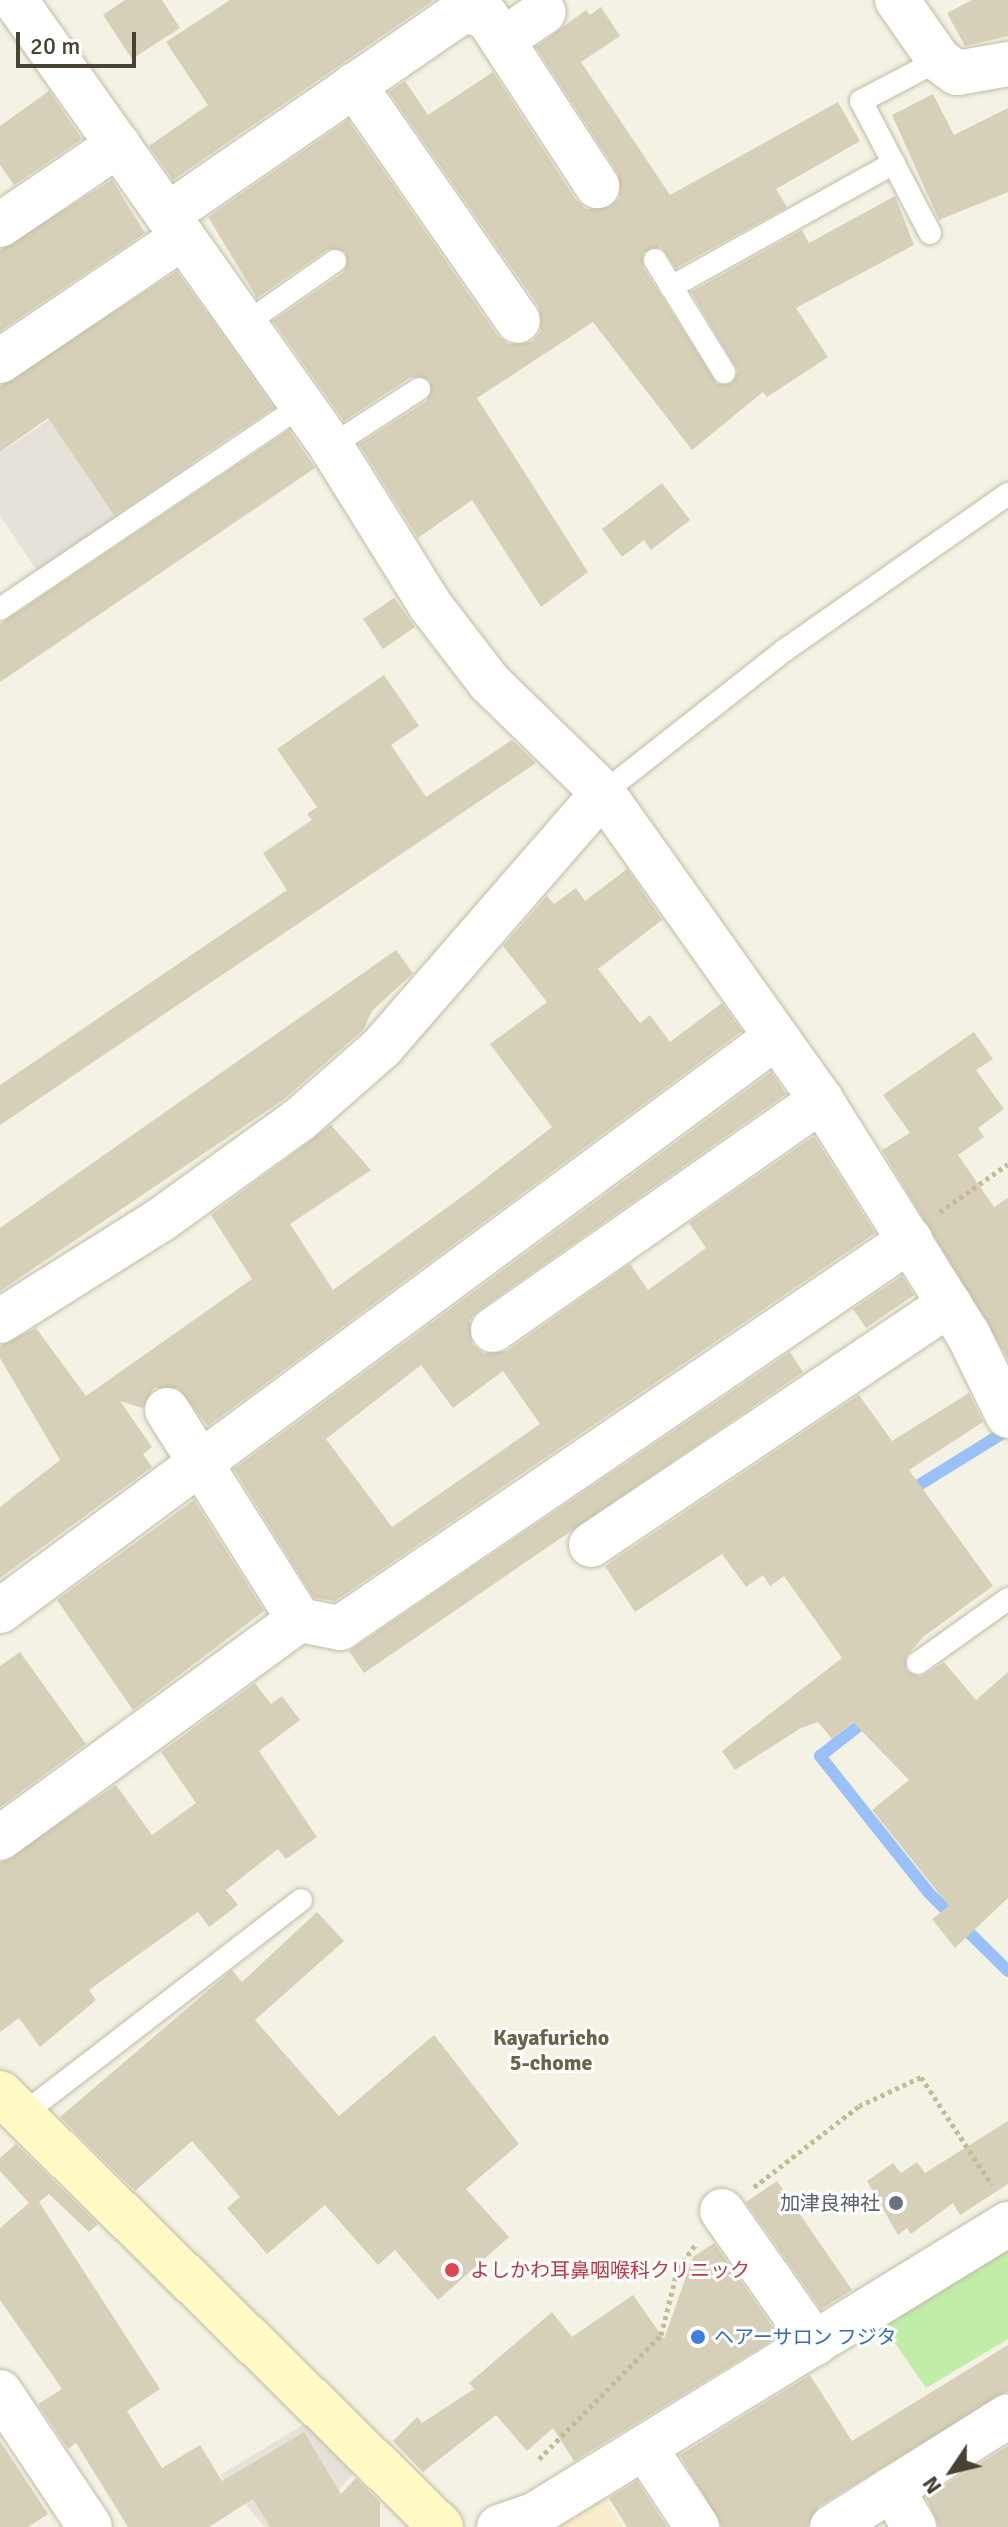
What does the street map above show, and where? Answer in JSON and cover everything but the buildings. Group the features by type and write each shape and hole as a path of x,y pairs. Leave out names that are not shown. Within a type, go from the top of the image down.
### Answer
{"street":[{"path":"15,0 331,446 430,605 489,682 603,793 821,1100 950,1304 1007,1414"},
{"path":"917,6 939,60 957,73 1008,64"},
{"path":"0,361 354,85 464,10 487,17 597,186"},
{"path":"502,40 544,12"},
{"path":"354,85 518,321"},
{"path":"0,225 118,145"},
{"path":"0,1321 162,1219 299,1120 382,1047 603,793"},
{"path":"0,1611 776,1037"},
{"path":"493,1330 821,1100"},
{"path":"167,1410 299,1620 340,1628 908,1238"},
{"path":"591,1545 950,1304"},
{"path":"0,1838 299,1620"},
{"path":"11,2104 441,2527"},
{"path":"722,2211 815,2344"},
{"path":"499,2527 534,2515 1008,2224"},
{"path":"832,2527 1008,2416"},
{"path":"7,2417 90,2527"},
{"path":"645,2448 697,2527"},
{"path":"892,2489 914,2527"}],"lane":[{"path":"930,233 861,101 939,60"},
{"path":"671,287 894,163"},
{"path":"655,260 724,372"},
{"path":"245,324 335,261"},
{"path":"331,446 419,389"},
{"path":"0,609 302,405"},
{"path":"603,793 785,650 1008,494"},
{"path":"918,1663 1008,1599"},
{"path":"11,2104 301,1900"}],"path":[{"path":"908,1238 1008,1164"}],"shaded area":[{"path":"215,307 281,403 242,431 211,387 163,420 194,464 37,571 0,516 0,453"},
{"path":"306,2423 353,2474 328,2501 287,2527 265,2527 220,2475"},
{"path":"601,2492 623,2527 548,2527"}],"green space":[{"path":"1008,2237 1008,2339 926,2388 879,2320"}],"waterway":[{"path":"906,1493 1008,1430"},
{"path":"869,1718 820,1756 929,1893 1008,1971"}],"place":[{"name":"加津良神社","path":"896,2203"},
{"name":"よしかわ耳鼻咽喉科クリニック","path":"452,2270"},
{"name":"ヘアーサロン フジタ","path":"698,2337"}],"district":[{"name":"Kayafuricho 5-chome","path":"551,2050"}]}
